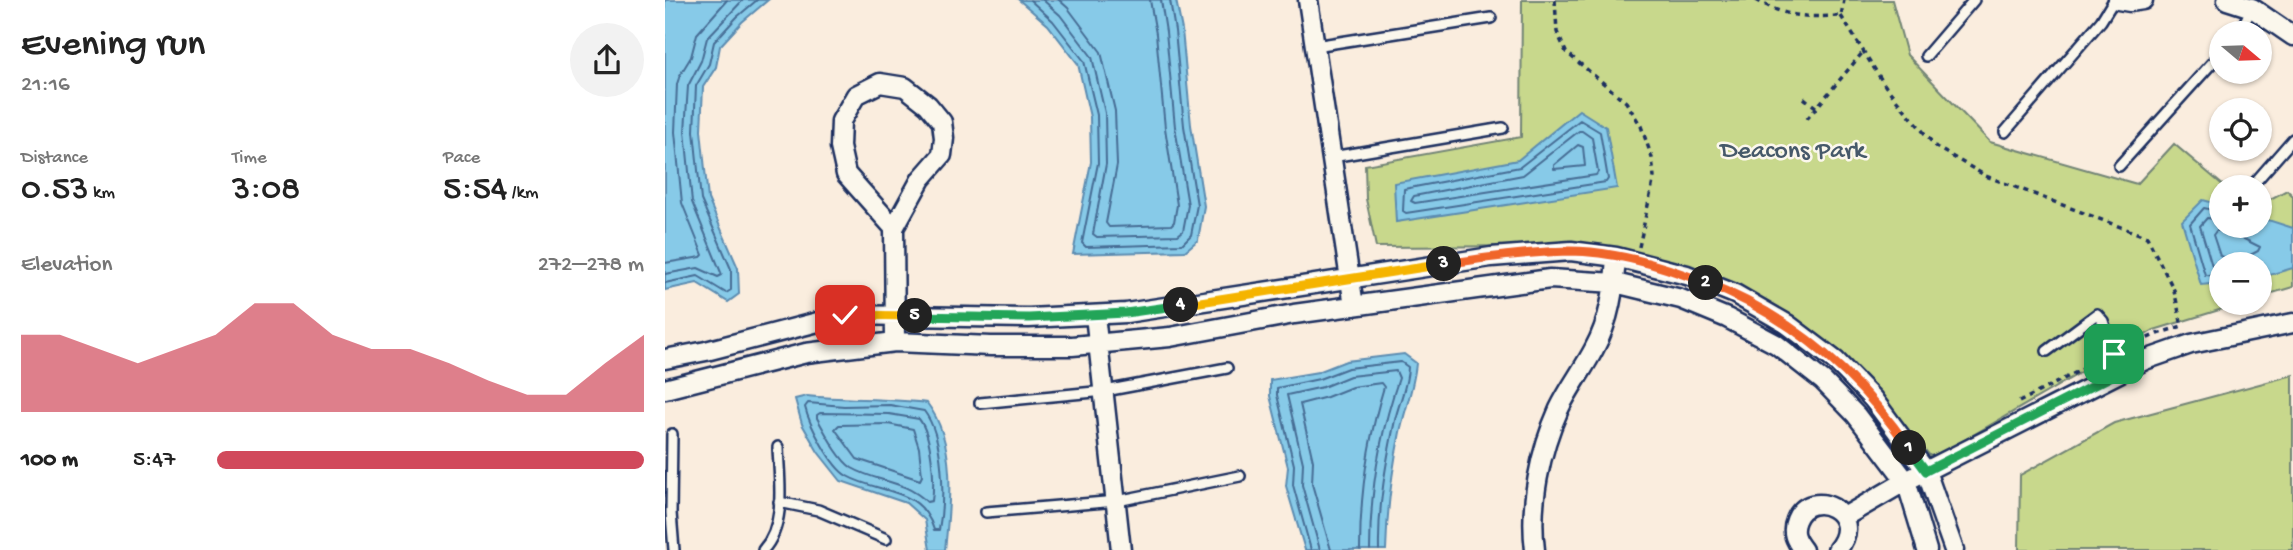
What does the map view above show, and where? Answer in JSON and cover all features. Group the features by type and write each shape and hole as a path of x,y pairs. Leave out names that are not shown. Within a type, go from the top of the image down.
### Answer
{"street":[{"path":"1308,0 1354,306"},
{"path":"2116,0 2143,0"},
{"path":"2227,0 2252,8 2276,27 2293,36"},
{"path":"894,228 846,174 840,147 841,121 851,104 856,96 880,83 905,87 928,105 942,122 944,138 942,155 921,178 894,228 895,342"},
{"path":"665,359 845,315 1029,318 1126,313 1491,257 1571,251 1616,257 1688,275 1735,294 1787,324 1836,361 1873,399 1926,471 1954,550"},
{"path":"1535,550 1537,488 1550,432 1560,407 1599,338 1611,305 1616,257"},
{"path":"665,389 806,353 895,342 991,346 1099,343 1170,337 1294,314 1550,279 1615,283 1681,299 1727,318 1776,344 1823,381 1856,415 1906,481 1927,550"},
{"path":"1095,314 1121,550"},
{"path":"1844,517 1906,481 2145,360 2191,344 2293,323"},
{"path":"1803,550 1795,541 1793,530 1797,516 1808,506 1821,503 1833,506 1844,517 1847,527 1845,541 1837,550"}],"lane":[{"path":"1926,56 1975,0"},
{"path":"2005,132 2116,0"},
{"path":"2245,21 2252,8"},
{"path":"1315,46 1491,18"},
{"path":"2119,166 2209,66"},
{"path":"1332,157 1503,128"},
{"path":"2262,175 2293,139"},
{"path":"2047,351 2097,314 2103,321 2120,372"},
{"path":"980,403 1105,391 1227,368"},
{"path":"671,433 674,550"},
{"path":"763,550 777,525 778,447"},
{"path":"986,512 1117,501 1240,476"},
{"path":"779,502 818,510 886,540"}],"path":[{"path":"1555,0 1557,32 1566,52 1626,102 1641,126 1652,158 1654,177 1635,261"},
{"path":"1756,0 1778,12 1809,17 1841,16"},
{"path":"1844,0 1841,16 1863,52 1886,88 1936,147 1986,176 2147,237 2174,290 2182,326"},
{"path":"1807,120 1863,52"},
{"path":"1804,98 1817,108"}],"green space":[{"name":"Deacons Park","path":"1522,0 1892,0 1907,55 1990,142 2137,184 2174,144 2211,175 2209,238 2272,238 2272,198 2287,190 2293,196 2293,287 2272,293 2272,252 2209,252 2209,313 2154,330 1942,453 1930,456 1874,387 1841,352 1793,316 1730,282 1669,261 1620,251 1553,246 1376,247 1366,199 1365,165 1521,137"},
{"path":"2293,375 2293,550 2019,550 2020,475 2114,423"}],"water":[{"path":"665,0 768,0 742,22 720,46 716,67 703,87 701,130 708,199 738,268 739,294 728,302 697,283 665,290"},
{"path":"1019,0 1176,0 1204,206 1198,240 1185,251 1073,254 1091,162 1090,117 1078,64 1048,25"},
{"path":"1579,110 1606,127 1617,188 1396,222 1394,183 1518,160"},
{"path":"2203,200 2209,202 2209,238 2272,238 2272,221 2293,228 2293,268 2272,274 2272,252 2209,252 2209,284 2201,285 2182,221"},
{"path":"1404,354 1416,363 1395,461 1386,550 1305,550 1286,486 1288,467 1270,396 1270,380 1318,372 1346,361"},
{"path":"807,396 927,403 937,419 947,455 949,513 945,550 930,550 925,520 906,503 841,481 818,452 802,424 795,399"}],"route":[{"path":"845,315 1029,318 1126,313 1491,257 1571,251 1616,257 1688,275 1735,294 1787,324 1836,361 1873,399 1926,471 2120,372 2114,354"}]}
